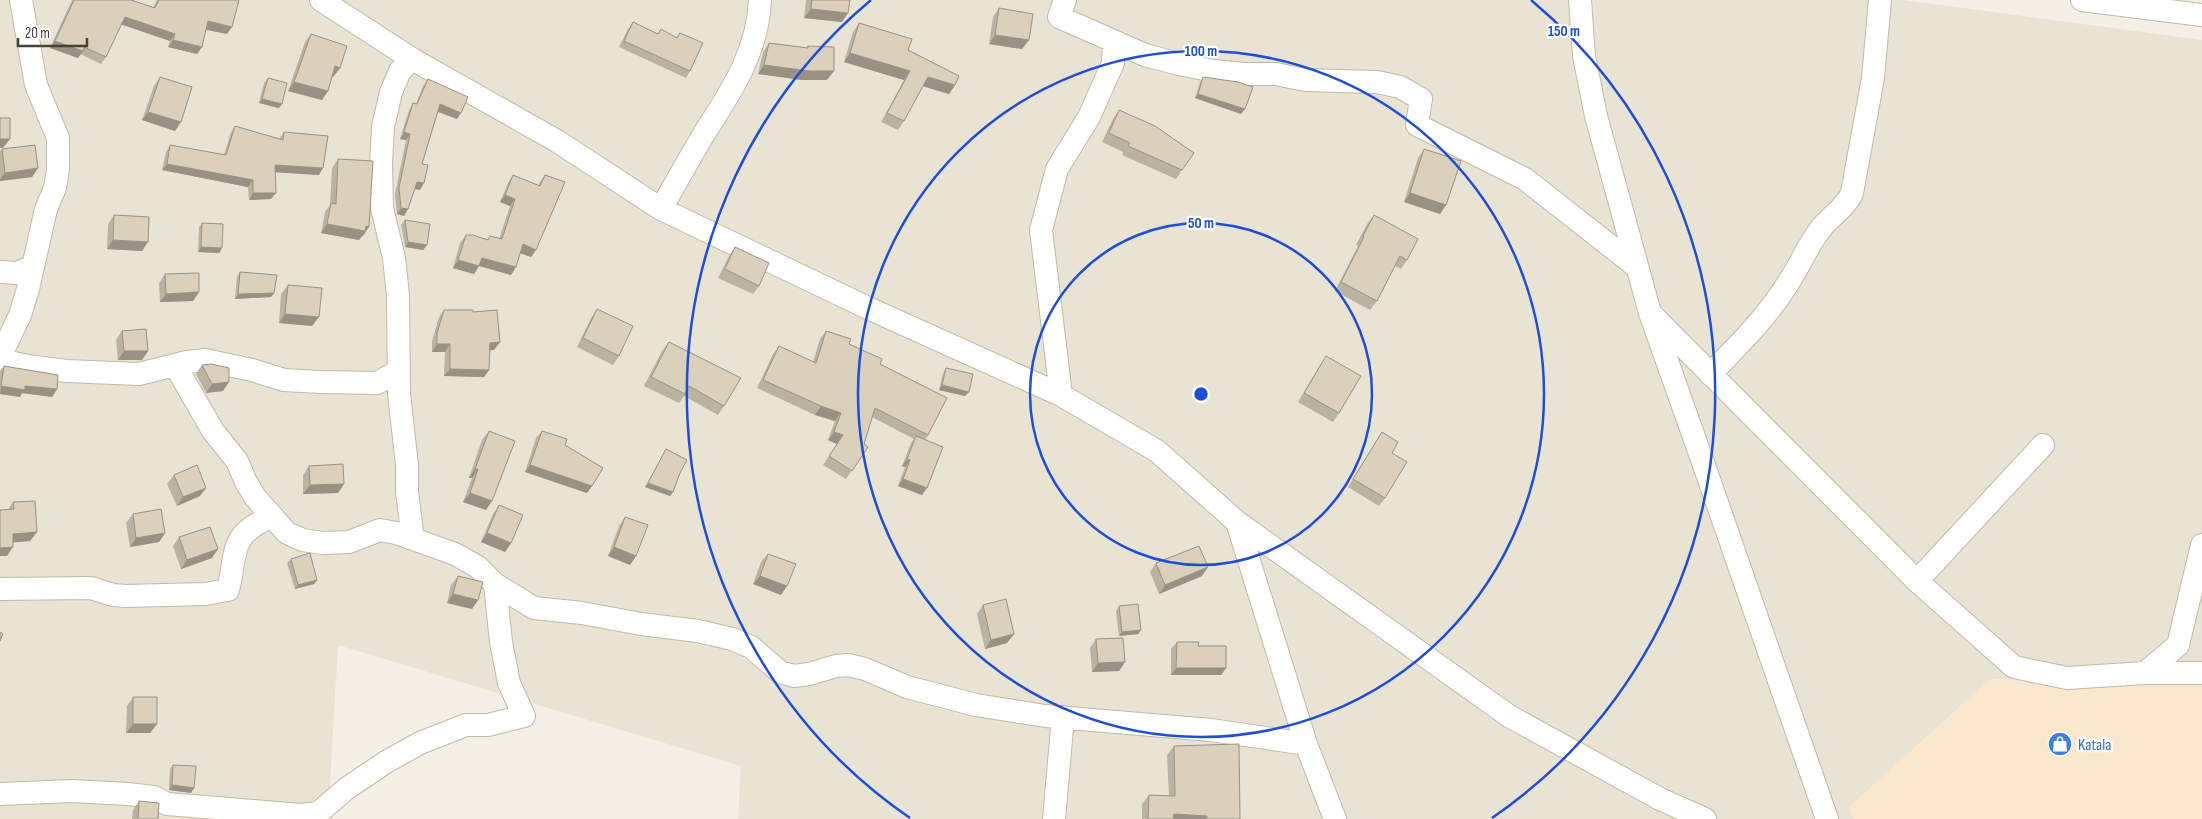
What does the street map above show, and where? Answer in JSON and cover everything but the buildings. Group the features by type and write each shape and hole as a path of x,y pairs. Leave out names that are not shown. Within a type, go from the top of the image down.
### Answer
{"street":[{"path":"21,0 36,85 58,138 58,169 54,188 46,209 20,315 0,359 28,366 103,374 139,374 205,360 252,370 284,380 321,382 377,383 398,371"},
{"path":"321,0 412,59 557,141 661,209 868,308 1061,395 1157,451 1237,522 1509,716 1660,799 1705,819"},
{"path":"661,209 741,74 754,42 760,20 760,0"},
{"path":"1065,0 1058,17 1145,55 1214,71 1243,74 1276,74 1305,80 1377,82 1400,87 1421,98 1417,125 1525,179 1637,267"},
{"path":"1580,0 1584,56 1596,116 1650,313 1827,819"},
{"path":"1710,374 1742,342 1759,321 1790,281 1822,227 1849,200 1873,78 1880,0"},
{"path":"2082,0 2202,16"},
{"path":"1061,395 1041,230 1057,169 1090,117 1113,63 1114,42"},
{"path":"412,59 400,71 391,92 383,126 381,164 382,208 394,258 398,295 399,394 413,539"},
{"path":"0,272 16,273 32,266"},
{"path":"1650,313 1917,581 2014,668 2067,678 2145,673 2202,673"},
{"path":"175,365 213,431 237,461 246,482 287,532 304,540 323,543 349,542 380,530 396,532 463,558 478,567 495,584 534,608 698,631 732,639 751,647 780,672 794,676 848,665 865,669 907,687 976,705 1063,717 1210,730 1306,744"},
{"path":"1917,581 2043,445"},
{"path":"0,589 91,588 113,595 126,596 206,594 228,590 233,556 238,542 245,531 272,516"},
{"path":"1237,522 1306,744 1335,819"},
{"path":"2145,673 2178,645 2202,545"},
{"path":"0,794 72,791 128,794 154,797 168,804 300,815 318,813 346,789 420,742 466,725 488,726 524,716 509,683 501,642 495,584"},
{"path":"1054,819 1063,717"}],"shaded area":[{"path":"0,0 1903,0 2202,40 2202,819 738,819 741,766 338,645 328,819 0,819"},
{"name":"Katala","path":"1990,679 2202,682 2202,819 1853,819 1849,807"}],"place":[{"name":"Katala","path":"2060,744"}]}
